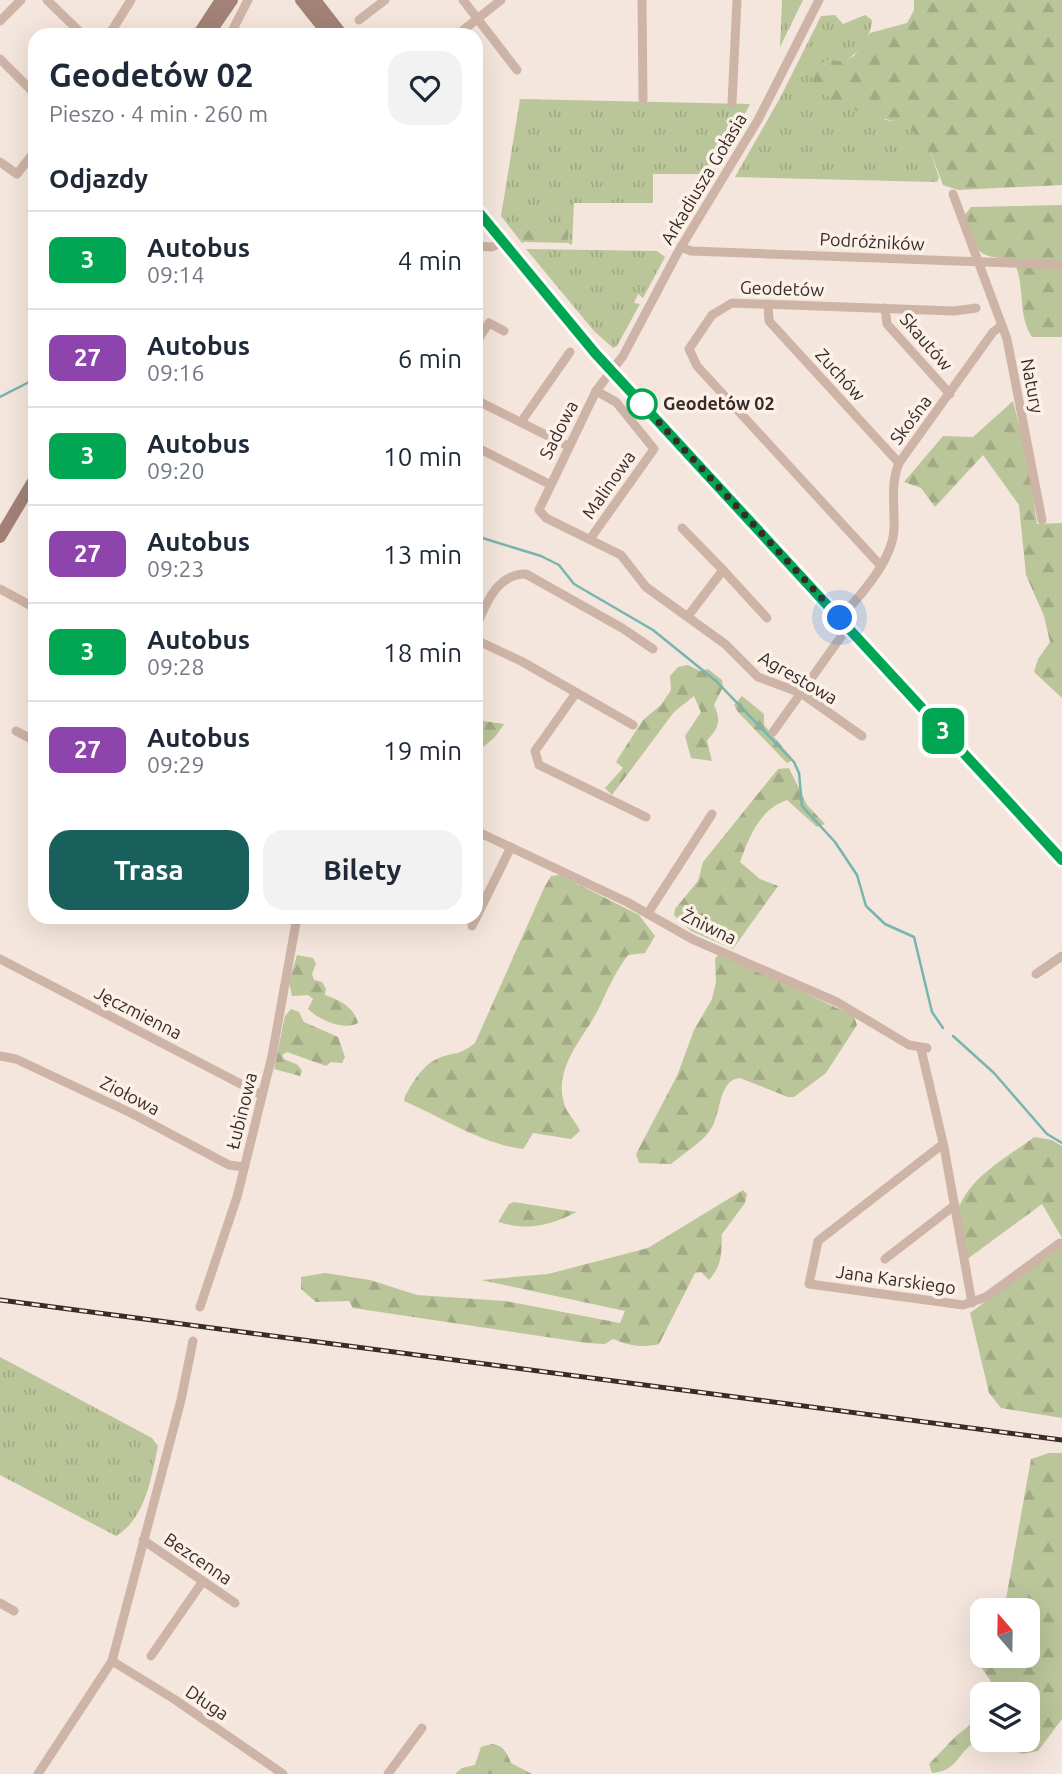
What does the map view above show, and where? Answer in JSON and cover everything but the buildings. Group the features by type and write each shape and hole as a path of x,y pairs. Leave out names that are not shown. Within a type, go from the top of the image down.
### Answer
{"street":[{"path":"0,21 21,0"},
{"path":"47,0 76,28"},
{"path":"113,28 131,0"},
{"path":"203,28 221,0"},
{"path":"213,28 232,0"},
{"path":"234,28 248,0"},
{"path":"301,0 324,28"},
{"path":"315,0 337,28"},
{"path":"359,20 384,0"},
{"path":"463,0 517,70"},
{"path":"466,28 501,0"},
{"path":"642,0 643,99"},
{"path":"732,103 737,0"},
{"name":"Arkadiusza Gołasia","path":"611,370 623,356 681,247 758,120 819,0"},
{"path":"0,60 28,87"},
{"path":"0,162 17,174 28,160"},
{"name":"Natury","path":"953,194 1011,356 1042,520"},
{"path":"483,218 611,370 1061,858"},
{"path":"483,246 492,247 503,242"},
{"name":"Podróżników","path":"681,247 691,251 1062,265"},
{"name":"Geodetów","path":"880,565 688,354 693,341 719,309 732,303 965,311 976,308"},
{"name":"Zuchów","path":"768,304 769,321 899,463"},
{"name":"Skautów","path":"885,308 887,324 950,394"},
{"path":"483,332 489,323 503,331"},
{"name":"Skośna","path":"773,732 801,693 880,565 894,530 894,482 899,463 993,332 1001,326"},
{"path":"521,422 570,352"},
{"name":"Sadowa","path":"538,506 596,391 611,370"},
{"name":"Malinowa","path":"590,539 654,447 616,402 596,391"},
{"path":"483,403 568,446"},
{"path":"483,451 549,484"},
{"path":"0,537 28,490"},
{"name":"Agrestowa","path":"538,506 546,518 625,558 646,587 725,644 758,677 801,693 862,736"},
{"path":"682,528 767,618"},
{"path":"688,616 723,570"},
{"path":"483,615 503,580 512,574 526,574 622,628 653,649"},
{"path":"0,589 28,604"},
{"path":"483,643 521,661 634,725"},
{"path":"576,694 535,751 539,765 646,817"},
{"path":"16,731 28,737"},
{"path":"648,913 712,814"},
{"name":"Żniwna","path":"483,834 648,913 692,939 837,1003 888,1034 924,1048 943,1144"},
{"path":"483,904 511,847"},
{"name":"Łubinowa","path":"200,1307 237,1197 262,1095 297,924"},
{"path":"1036,974 1062,957"},
{"name":"Jęczmienna","path":"0,959 262,1095"},
{"name":"Ziołowa","path":"0,1056 16,1059 131,1112 229,1165 244,1167"},
{"path":"943,1144 972,1303 986,1297 1060,1242"},
{"name":"Jana Karskiego","path":"943,1144 818,1241 809,1284 963,1305 972,1303"},
{"path":"885,1259 955,1205"},
{"path":"38,1774 111,1661 181,1400 192,1341"},
{"name":"Bezcenna","path":"143,1540 235,1603"},
{"path":"151,1656 203,1581"},
{"path":"0,1603 14,1611"},
{"name":"Długa","path":"111,1661 174,1699 283,1774"},
{"path":"388,1774 422,1728"}],"green space":[{"path":"782,0 803,0 780,47"},
{"path":"914,0 1062,0 1062,185 958,190 943,185 931,153 906,123 843,105 812,82 820,64 829,59 842,62 854,56 870,33 907,23 914,10"},
{"path":"835,15 843,24 865,15 872,20 863,45 853,55 842,63 829,59 885,120 906,122 931,153 939,178 937,182 735,177 780,98 821,16"},
{"path":"520,99 750,104 713,174 653,174 653,203 574,203 572,245 568,243 569,229 539,226 520,238 525,242 522,243 501,216"},
{"path":"1062,205 1062,337 1032,337 1024,318 1017,268 1012,259 983,254 975,244 964,216 971,207"},
{"path":"539,226 569,228 568,243 525,242 520,238 521,233"},
{"path":"526,249 657,251 665,257 643,298 638,294 634,303 640,304 617,346 613,348 594,331"},
{"path":"1013,401 1028,461 1037,524 1062,523 1062,698 1034,672 1038,659 1050,642 1044,616 1026,575 1019,505 983,455 935,507 921,488 904,482 943,436 973,437"},
{"path":"688,665 700,671 708,669 722,680 723,687 714,705 718,724 707,741 712,761 691,758 685,736 701,712 694,696 674,712 612,795 605,788 623,768 616,762 643,720 661,705 671,690 670,676 678,667"},
{"path":"742,696 764,714 764,725 791,757 791,761 787,763 738,712 734,705"},
{"path":"483,721 504,724 483,747"},
{"path":"789,768 807,805 825,824 817,827 787,800 770,810 757,825 740,862 760,879 778,886 733,949 691,931 674,915 675,909 698,881 703,862 778,769"},
{"path":"560,875 639,915 655,936 645,953 628,955 623,961 567,1065 563,1077 564,1103 580,1131 571,1139 533,1133 523,1149 477,1136 404,1101 423,1069 439,1058 460,1052 475,1043 544,888 551,876"},
{"path":"719,953 854,1016 857,1025 826,1073 794,1097 740,1078 733,1080 727,1085 713,1125 701,1140 671,1164 639,1163 636,1154 677,1076 694,1030 712,999 716,982 715,959"},
{"path":"297,955 313,958 316,964 312,974 314,980 322,982 326,989 325,995 350,1008 358,1023 346,1026 325,1020 308,1009 313,999 308,995 292,996 289,982"},
{"path":"291,1009 299,1012 304,1022 338,1037 345,1057 342,1063 331,1062 326,1066 287,1052 282,1055 284,1059 298,1065 302,1071 300,1076 274,1069 285,1016"},
{"path":"1034,1137 1052,1140 1062,1146 1062,1238 1042,1204 966,1260 956,1223 965,1195 985,1173"},
{"path":"743,1190 747,1194 745,1203 722,1234 717,1269 709,1280 701,1272 695,1273 659,1344 636,1346 613,1339 605,1344 587,1343 353,1308 349,1301 316,1302 301,1289 301,1277 325,1273 370,1280 417,1295 505,1301 620,1323 625,1311 481,1280 548,1274 648,1248"},
{"path":"514,1202 577,1212 538,1226 498,1222 509,1204"},
{"path":"1062,1245 1062,1418 1001,1408 989,1393 970,1313"},
{"path":"0,1357 152,1438 158,1446 150,1484 141,1508 126,1528 116,1536 0,1475"},
{"path":"1049,1453 1062,1453 1062,1719 1040,1748 1040,1682 991,1682 982,1668 1040,1668 1040,1598 1006,1598 1031,1459"},
{"path":"970,1725 970,1746 949,1768 932,1773 929,1764"},
{"path":"492,1744 502,1748 511,1763 532,1774 455,1774 462,1768 475,1765 481,1747"}],"waterway":[{"path":"0,397 28,383"},
{"path":"483,538 541,556 559,565 574,584 653,630 716,681 794,762 799,773 802,806 835,842 857,875 866,906 885,924 914,937 932,1012 943,1028"},
{"path":"953,1036 994,1073 1047,1134 1062,1143"}],"railway":[{"path":"0,1300 1062,1440"}],"bus line":[{"name":"3","path":"483,218 595,353 1062,860"}],"place":[{"name":"Geodetów 02","path":"642,404"}],"route":[{"path":"642,404 840,618"}]}
